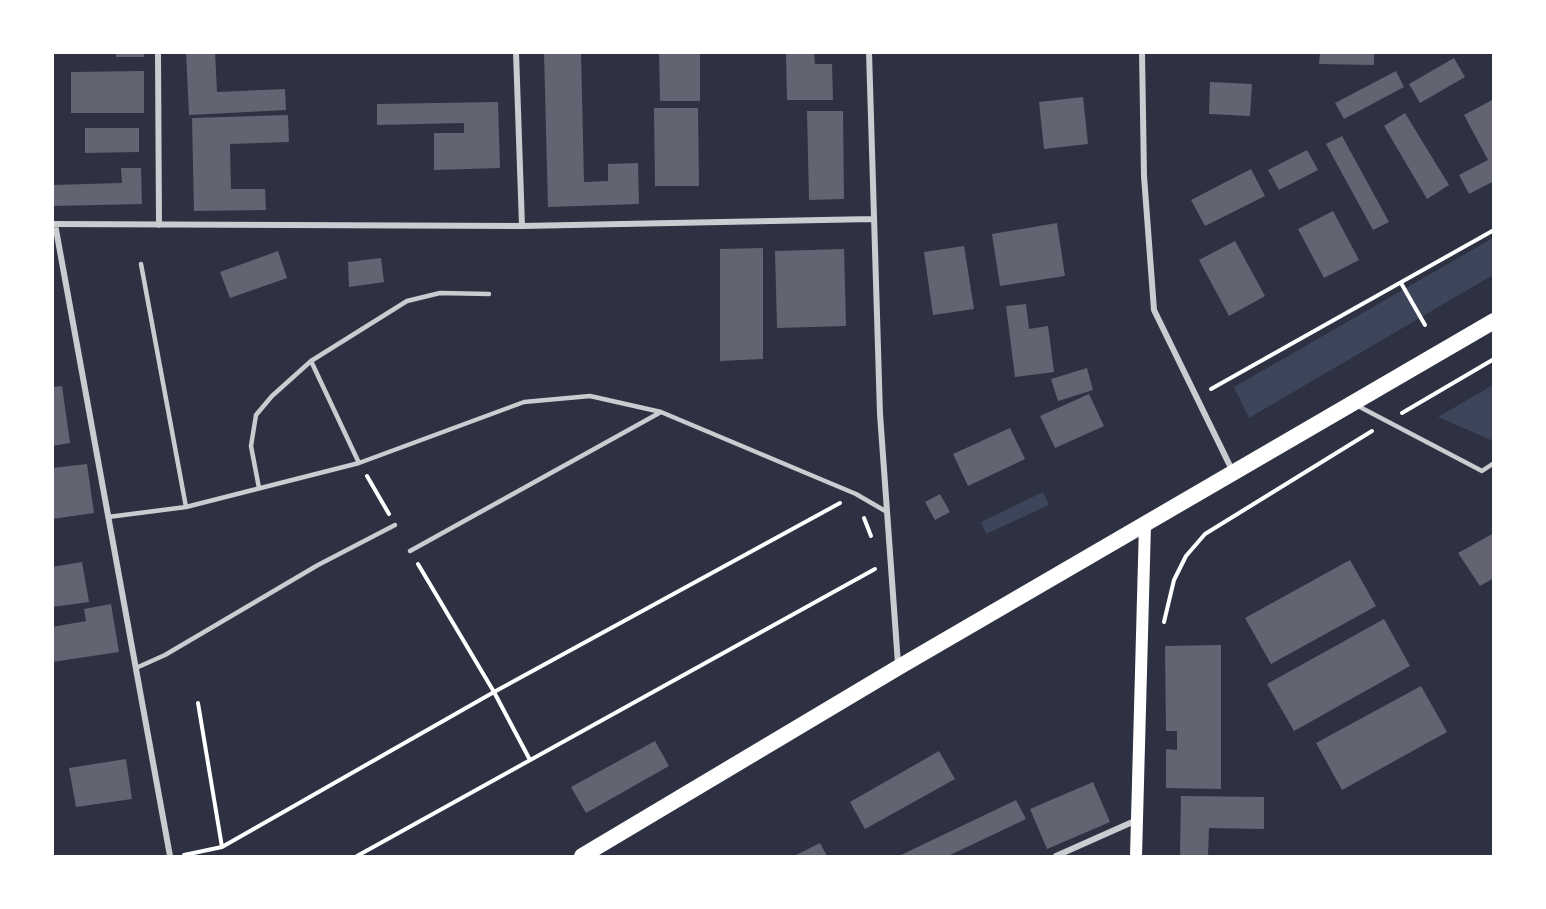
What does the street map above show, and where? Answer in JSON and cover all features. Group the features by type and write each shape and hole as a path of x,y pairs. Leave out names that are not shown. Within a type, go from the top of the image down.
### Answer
{"highway":[{"path":"582,856 1233,472 1494,321"}],"main road":[{"path":"1136,856 1145,524"}],"street":[{"path":"158,52 159,225"},
{"path":"516,52 522,226"},
{"path":"869,52 872,219 887,512 899,668"},
{"path":"1142,52 1144,176 1154,310 1233,472"},
{"path":"170,856 54,224 522,226 872,219"},
{"path":"1056,856 1137,820"}],"lane":[{"path":"141,264 186,507"},
{"path":"259,488 251,446 256,415 272,396 311,361 407,301 440,293 489,294"},
{"path":"311,361 358,463"},
{"path":"108,517 186,507 358,463 524,402 590,396 661,412 856,494 887,512"},
{"path":"1353,403 1482,471 1494,464"},
{"path":"410,550 661,412"},
{"path":"136,668 165,656 318,565 395,525"}],"path":[{"path":"1197,397 1494,230"},
{"path":"1401,283 1425,325"},
{"path":"1163,626 1174,580 1186,556 1205,534 1388,421 1494,360"},
{"path":"358,463 395,525"},
{"path":"182,856 222,847 494,693 856,494 874,545"},
{"path":"410,550 494,693 530,760"},
{"path":"357,856 881,565"},
{"path":"198,703 222,847"}],"shaded area":[{"path":"1493,238 1493,275 1249,418 1234,387"},
{"path":"1493,385 1493,441 1438,417"},
{"path":"1043,492 1049,505 986,534 981,522"}],"building":[{"path":"116,52 144,52 144,57 116,57"},
{"path":"186,52 215,52 217,92 285,89 286,110 189,115"},
{"path":"544,52 581,52 584,182 608,181 608,164 638,163 639,204 548,207"},
{"path":"659,52 700,52 700,101 660,101"},
{"path":"814,52 815,64 832,64 833,100 787,100 786,53"},
{"path":"1320,52 1374,52 1374,65 1319,64"},
{"path":"1454,58 1465,77 1420,103 1409,84"},
{"path":"144,71 144,113 71,113 71,72"},
{"path":"1396,71 1404,87 1344,119 1335,103"},
{"path":"1210,82 1252,84 1250,116 1209,114"},
{"path":"1083,97 1088,144 1044,149 1039,102"},
{"path":"1494,99 1494,181 1469,194 1459,175 1488,160 1464,115"},
{"path":"498,102 500,168 434,170 434,133 464,133 464,123 377,125 377,104"},
{"path":"654,108 698,108 699,186 655,186"},
{"path":"807,111 843,111 844,199 809,200"},
{"path":"1405,113 1449,185 1427,199 1384,126"},
{"path":"288,115 289,142 230,144 231,189 265,189 266,210 194,211 192,118"},
{"path":"85,128 139,128 139,152 85,153"},
{"path":"1342,136 1389,222 1373,230 1326,144"},
{"path":"1307,150 1318,170 1279,190 1268,170"},
{"path":"121,168 141,168 142,204 52,206 52,185 122,183"},
{"path":"1251,169 1265,196 1205,226 1191,200"},
{"path":"1333,211 1359,260 1324,278 1298,229"},
{"path":"1057,223 1065,276 1000,286 992,234"},
{"path":"1235,241 1265,296 1229,316 1199,260"},
{"path":"964,246 974,309 933,315 924,252"},
{"path":"763,248 763,359 720,361 720,249"},
{"path":"844,249 846,326 777,328 775,251"},
{"path":"278,251 287,278 230,298 220,272"},
{"path":"381,258 384,282 349,287 348,262"},
{"path":"1026,304 1029,329 1048,326 1054,372 1015,377 1006,306"},
{"path":"1087,368 1093,390 1058,401 1051,379"},
{"path":"62,386 70,443 52,446 52,387"},
{"path":"1089,394 1104,426 1055,448 1040,416"},
{"path":"1010,428 1025,459 968,486 953,454"},
{"path":"87,464 94,513 52,519 52,468"},
{"path":"940,494 950,512 935,520 925,502"},
{"path":"1494,533 1494,578 1480,586 1458,553"},
{"path":"1350,560 1376,606 1271,664 1245,618"},
{"path":"82,562 89,602 52,607 52,567"},
{"path":"111,604 119,652 52,662 52,627 86,621 84,609"},
{"path":"1384,619 1410,666 1294,731 1267,684"},
{"path":"1221,645 1221,789 1166,788 1166,749 1177,750 1177,731 1166,731 1165,646"},
{"path":"1421,686 1447,732 1342,790 1316,743"},
{"path":"655,741 669,766 586,813 571,787"},
{"path":"939,751 955,779 865,829 850,802"},
{"path":"126,759 132,799 76,807 69,768"},
{"path":"1093,782 1110,822 1047,849 1030,809"},
{"path":"1181,796 1264,797 1264,829 1209,828 1208,856 1180,856"},
{"path":"1016,800 1026,819 948,856 899,856"},
{"path":"820,843 827,856 794,856"}]}
